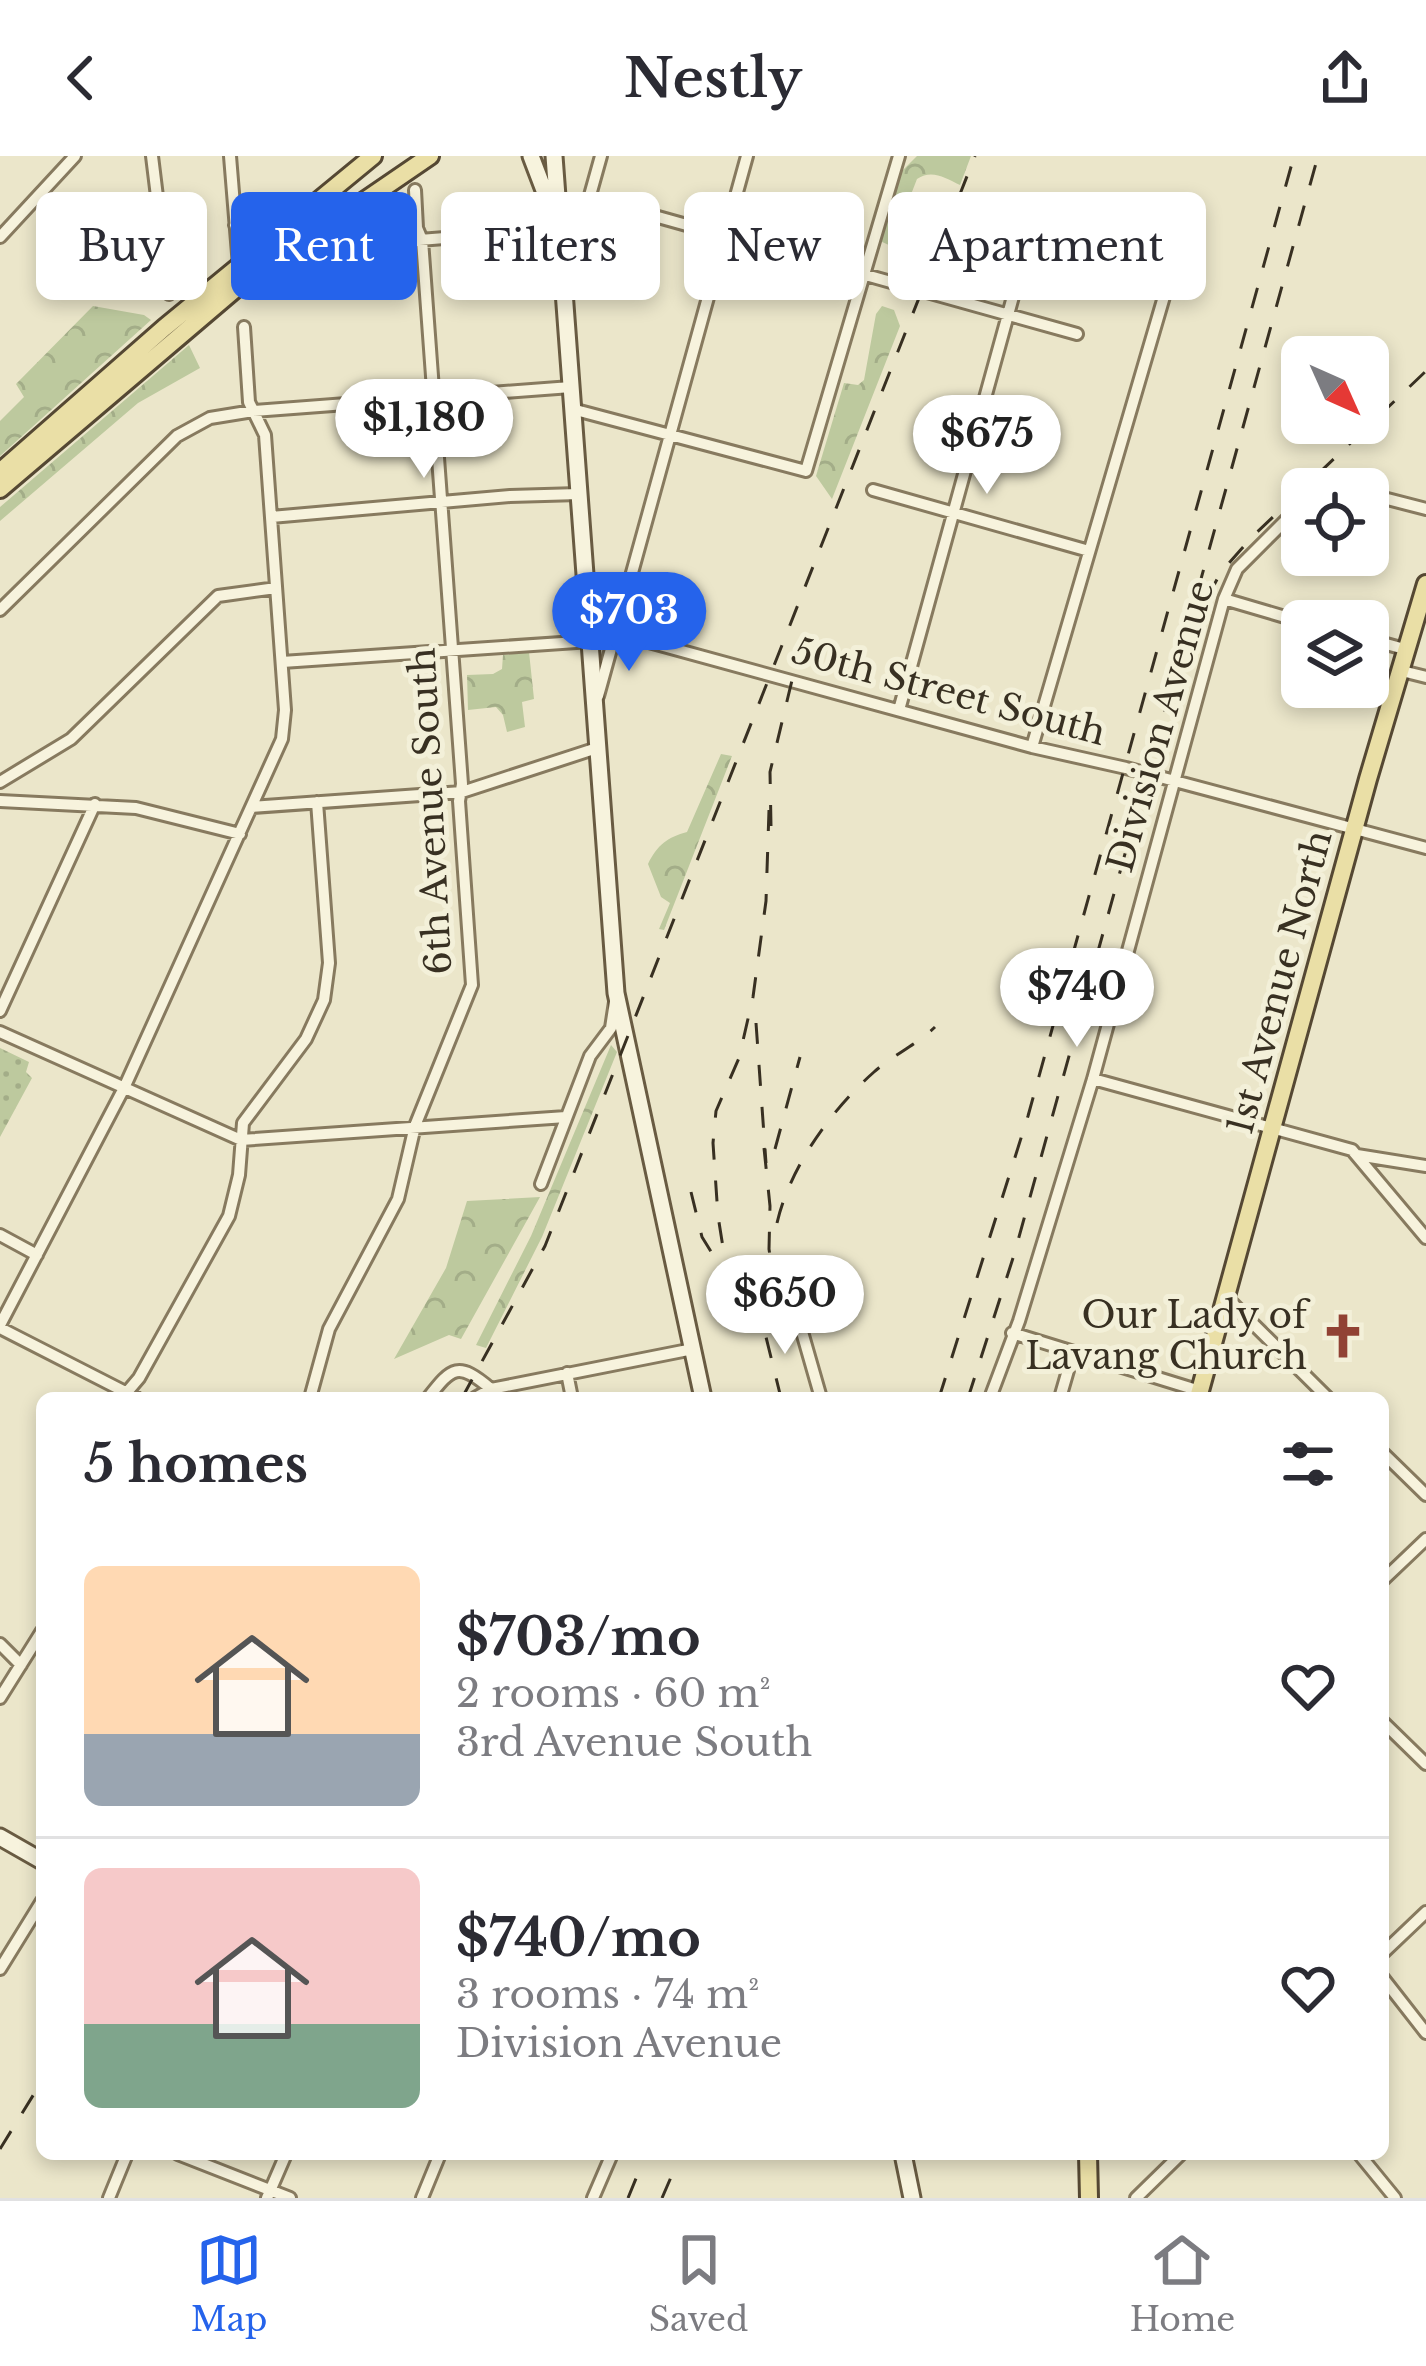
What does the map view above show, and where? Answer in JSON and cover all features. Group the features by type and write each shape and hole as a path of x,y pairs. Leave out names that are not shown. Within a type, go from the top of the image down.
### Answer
{"main road":[{"path":"330,192 373,156"},
{"path":"377,192 430,156"},
{"path":"0,472 231,272"},
{"path":"0,489 231,293"},
{"name":"1st Avenue North","path":"1201,1392 1426,584"},
{"path":"1088,2160 1090,2198"}],"street":[{"path":"0,237 76,156"},
{"path":"152,156 156,192"},
{"path":"230,156 233,192"},
{"path":"554,156 556,192"},
{"path":"589,192 601,156"},
{"path":"737,192 747,156"},
{"path":"864,270 899,156"},
{"path":"532,161 544,192"},
{"name":"6th Avenue South","path":"312,1392 329,1329 398,1199 415,1126 472,985 434,398 415,190"},
{"path":"417,240 441,238"},
{"path":"864,273 1077,334"},
{"path":"564,300 616,993 702,1392"},
{"path":"596,702 707,300"},
{"path":"572,410 806,471 855,300"},
{"path":"899,710 1013,300"},
{"path":"1032,747 1163,300"},
{"path":"120,1392 0,1326 124,1088 284,729 265,435 253,411 244,327"},
{"path":"0,610 177,436 209,418 571,388"},
{"path":"873,490 1089,551"},
{"path":"271,518 579,494"},
{"path":"1389,499 1426,508"},
{"name":"Division Avenue","path":"992,1392 1019,1321 1093,1079 1224,598 1232,576 1281,523"},
{"path":"0,782 71,739 218,596 277,588"},
{"path":"1224,598 1281,616"},
{"path":"282,662 591,641 616,633"},
{"name":"50th Street South","path":"616,633 1426,848"},
{"path":"1389,645 1408,650"},
{"path":"1402,671 1426,677"},
{"path":"251,807 462,792 600,747"},
{"path":"0,800 150,811 240,834"},
{"path":"132,1392 223,1230 237,1188 243,1123 306,1039 324,1000 329,963 317,802"},
{"path":"0,1011 95,804"},
{"path":"541,1184 590,1056 611,1028 616,993"},
{"path":"0,1032 241,1140 566,1117"},
{"path":"1093,1079 1352,1150 1426,1238"},
{"path":"1357,1155 1426,1166"},
{"path":"0,1235 37,1255"},
{"path":"1227,1298 1322,1392"},
{"path":"794,1304 819,1392"},
{"path":"1012,1333 1191,1392"},
{"path":"486,1392 693,1349"},
{"path":"1062,1392 1073,1353"},
{"path":"432,1392 444,1375 456,1370 476,1376 491,1389"},
{"path":"567,1373 571,1392"},
{"path":"1389,1459 1426,1496"},
{"path":"1389,1575 1424,1546"},
{"path":"0,1698 36,1640"},
{"path":"0,1644 21,1664"},
{"path":"1389,1729 1426,1764"},
{"path":"0,1837 36,1858"},
{"path":"0,1969 36,1911"},
{"path":"1389,1947 1426,1912"},
{"path":"1389,1986 1426,2033"},
{"path":"109,2198 125,2160"},
{"path":"192,2160 269,2194 290,2198"},
{"path":"269,2194 283,2160"},
{"path":"422,2198 438,2160"},
{"path":"593,2198 609,2160"},
{"path":"904,2160 912,2198"},
{"path":"1136,2198 1175,2160"},
{"path":"1363,2160 1395,2198"}],"green space":[{"path":"917,156 971,156 960,185 944,177 923,176 912,192 895,192 901,172"},
{"path":"888,215 888,245 880,241"},
{"path":"93,306 151,320 0,456 0,421 24,397 16,384"},
{"path":"882,306 894,310 900,326 832,499 816,476 844,383 858,385 864,380 876,314"},
{"path":"189,345 200,368 138,403 0,521 0,507"},
{"path":"529,652 534,699 522,702 525,727 507,732 496,707 468,710 467,675 493,674 502,669 503,655"},
{"path":"721,754 732,756 664,930 659,929 670,903 661,897 648,864 664,843 687,832"},
{"path":"611,1045 617,1052 542,1237 486,1348 476,1345 531,1236"},
{"path":"0,1048 29,1062 26,1072 32,1078 0,1137"},
{"path":"540,1197 461,1339 449,1335 394,1359 446,1268 467,1201"}],"railway":[{"path":"465,1392 545,1246 975,156"},
{"path":"941,1392 1028,1116 1294,156"},
{"path":"970,1392 1014,1255 1318,156"},
{"path":"1207,598 1221,572 1251,538 1426,371"},
{"path":"771,826 770,772 805,626"},
{"path":"769,810 766,901 753,997 739,1058 716,1111 713,1143 725,1260 766,1337 780,1392"},
{"path":"756,1023 766,1163"},
{"path":"777,1223 802,1161 828,1122 874,1072 935,1027"},
{"path":"775,1149 800,1057"},
{"path":"764,1148 769,1249 784,1356"},
{"path":"691,1192 702,1237 720,1266"},
{"path":"792,1338 794,1304 805,1271"},
{"path":"0,2149 36,2091"},
{"path":"628,2198 644,2160"},
{"path":"662,2198 678,2160"}],"place":[{"name":"Our Lady of Lavang Church","path":"1343,1336"}]}
